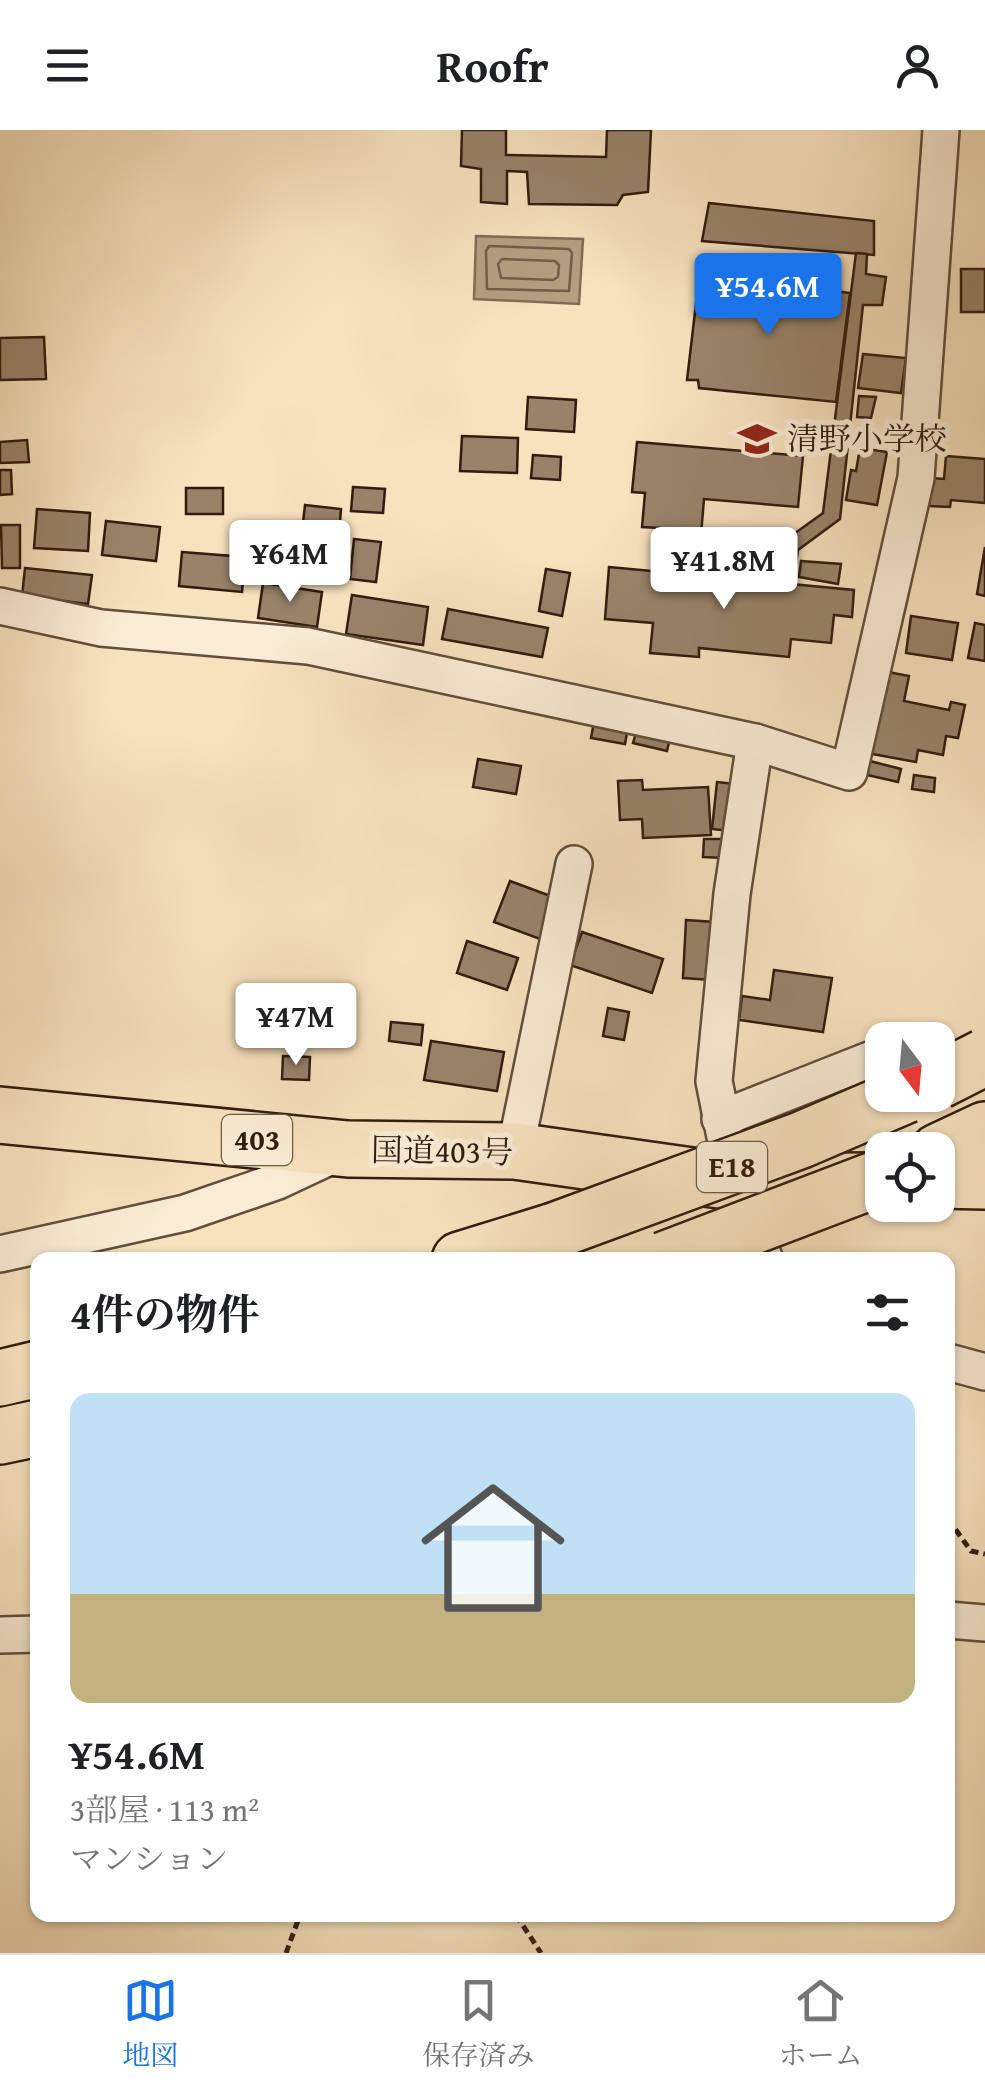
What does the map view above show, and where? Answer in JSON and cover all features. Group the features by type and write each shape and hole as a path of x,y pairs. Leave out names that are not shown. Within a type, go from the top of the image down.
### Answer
{"highway":[{"path":"955,1072 985,1057"},
{"name":"E18","path":"486,1252 554,1231 866,1112"},
{"name":"国道403号","path":"0,1115 348,1148 515,1151 734,1182 865,1179"},
{"path":"955,1144 985,1130"},
{"path":"955,1180 985,1181"},
{"name":"E18","path":"686,1252 865,1185"},
{"path":"0,1378 30,1371"},
{"path":"0,1436 30,1430"}],"street":[{"path":"0,606 101,628 308,646 755,742 848,772 916,478 942,130"},
{"path":"755,742 732,894 714,1081 734,1182 761,1252"},
{"path":"515,1151 574,864"},
{"path":"720,1119 865,1063"},
{"path":"955,1066 985,1083"},
{"path":"0,1254 185,1213 278,1182 348,1148"},
{"path":"955,1364 985,1372"},
{"path":"955,1621 985,1624"},
{"path":"0,1635 30,1634"}],"path":[{"path":"955,1529 971,1551 985,1554"},
{"path":"286,1953 297,1922"},
{"path":"521,1922 541,1953"}],"water":[{"path":"476,236 583,239 579,304 474,299"}],"building":[{"path":"462,130 506,130 506,155 606,157 607,130 651,130 648,192 623,195 617,205 529,204 527,172 507,171 507,204 481,202 481,169 461,166"},
{"path":"709,203 874,221 874,255 702,241"},
{"path":"856,253 867,254 866,274 886,277 882,305 863,305 840,519 798,550 793,584 775,583 780,544 823,513"},
{"path":"961,269 985,269 985,312 961,312"},
{"path":"715,274 850,293 836,402 699,388 698,380 687,380 699,278"},
{"path":"44,337 46,379 0,380 0,338"},
{"path":"863,354 906,358 901,393 858,388"},
{"path":"859,396 876,397 871,418 857,417"},
{"path":"528,397 576,400 574,432 526,429"},
{"path":"462,436 518,438 517,473 460,471"},
{"path":"27,440 29,462 0,463 0,442"},
{"path":"637,442 803,456 798,507 704,499 699,559 681,558 679,574 660,572 660,528 642,527 645,493 632,492"},
{"path":"860,448 887,452 877,505 846,500"},
{"path":"533,455 561,457 560,480 531,478"},
{"path":"946,456 985,459 985,503 951,500 950,507 929,506 932,478 944,479"},
{"path":"0,470 11,470 12,494 0,495"},
{"path":"353,487 385,489 383,513 351,511"},
{"path":"186,488 223,488 223,514 186,514"},
{"path":"305,505 341,509 339,535 302,531"},
{"path":"37,509 90,513 88,551 34,548"},
{"path":"106,521 160,527 156,561 102,555"},
{"path":"1,525 20,525 20,568 2,568"},
{"path":"354,539 381,542 376,582 350,579"},
{"path":"985,547 985,596 977,594"},
{"path":"182,552 245,557 242,592 179,586"},
{"path":"801,561 841,564 838,584 799,577"},
{"path":"609,567 854,590 852,617 834,615 831,643 791,639 789,657 699,648 699,657 650,653 653,623 605,619"},
{"path":"25,568 92,575 88,604 22,596"},
{"path":"546,569 570,573 562,616 539,611"},
{"path":"263,583 322,592 317,627 258,618"},
{"path":"352,595 428,607 423,645 346,634"},
{"path":"448,609 548,628 542,657 442,639"},
{"path":"911,616 958,623 952,660 906,653"},
{"path":"975,623 985,625 985,661 968,658"},
{"path":"888,672 909,676 904,701 949,710 951,702 965,705 958,738 946,736 943,755 918,750 916,762 867,753"},
{"path":"595,716 629,722 625,744 591,738"},
{"path":"638,726 671,734 667,751 633,743"},
{"path":"478,759 521,766 516,794 473,787"},
{"path":"866,760 901,769 898,782 863,774"},
{"path":"914,775 935,778 934,792 912,789"},
{"path":"642,780 643,790 708,787 711,835 643,838 642,819 620,820 618,781"},
{"path":"717,782 736,784 730,831 712,829"},
{"path":"704,839 725,839 724,858 703,857"},
{"path":"510,881 556,898 540,939 494,922"},
{"path":"686,920 715,922 711,980 683,978"},
{"path":"582,932 663,959 652,993 570,965"},
{"path":"467,941 518,958 507,990 457,973"},
{"path":"774,970 832,978 823,1032 739,1020 742,996 770,1000"},
{"path":"252,1002 323,1010 320,1040 249,1031"},
{"path":"608,1008 629,1012 624,1040 603,1036"},
{"path":"391,1022 423,1025 421,1045 389,1041"},
{"path":"431,1041 504,1052 497,1091 424,1080"},
{"path":"283,1056 310,1057 309,1080 282,1079"}],"place":[{"name":"清野小学校","path":"757,439"}]}
